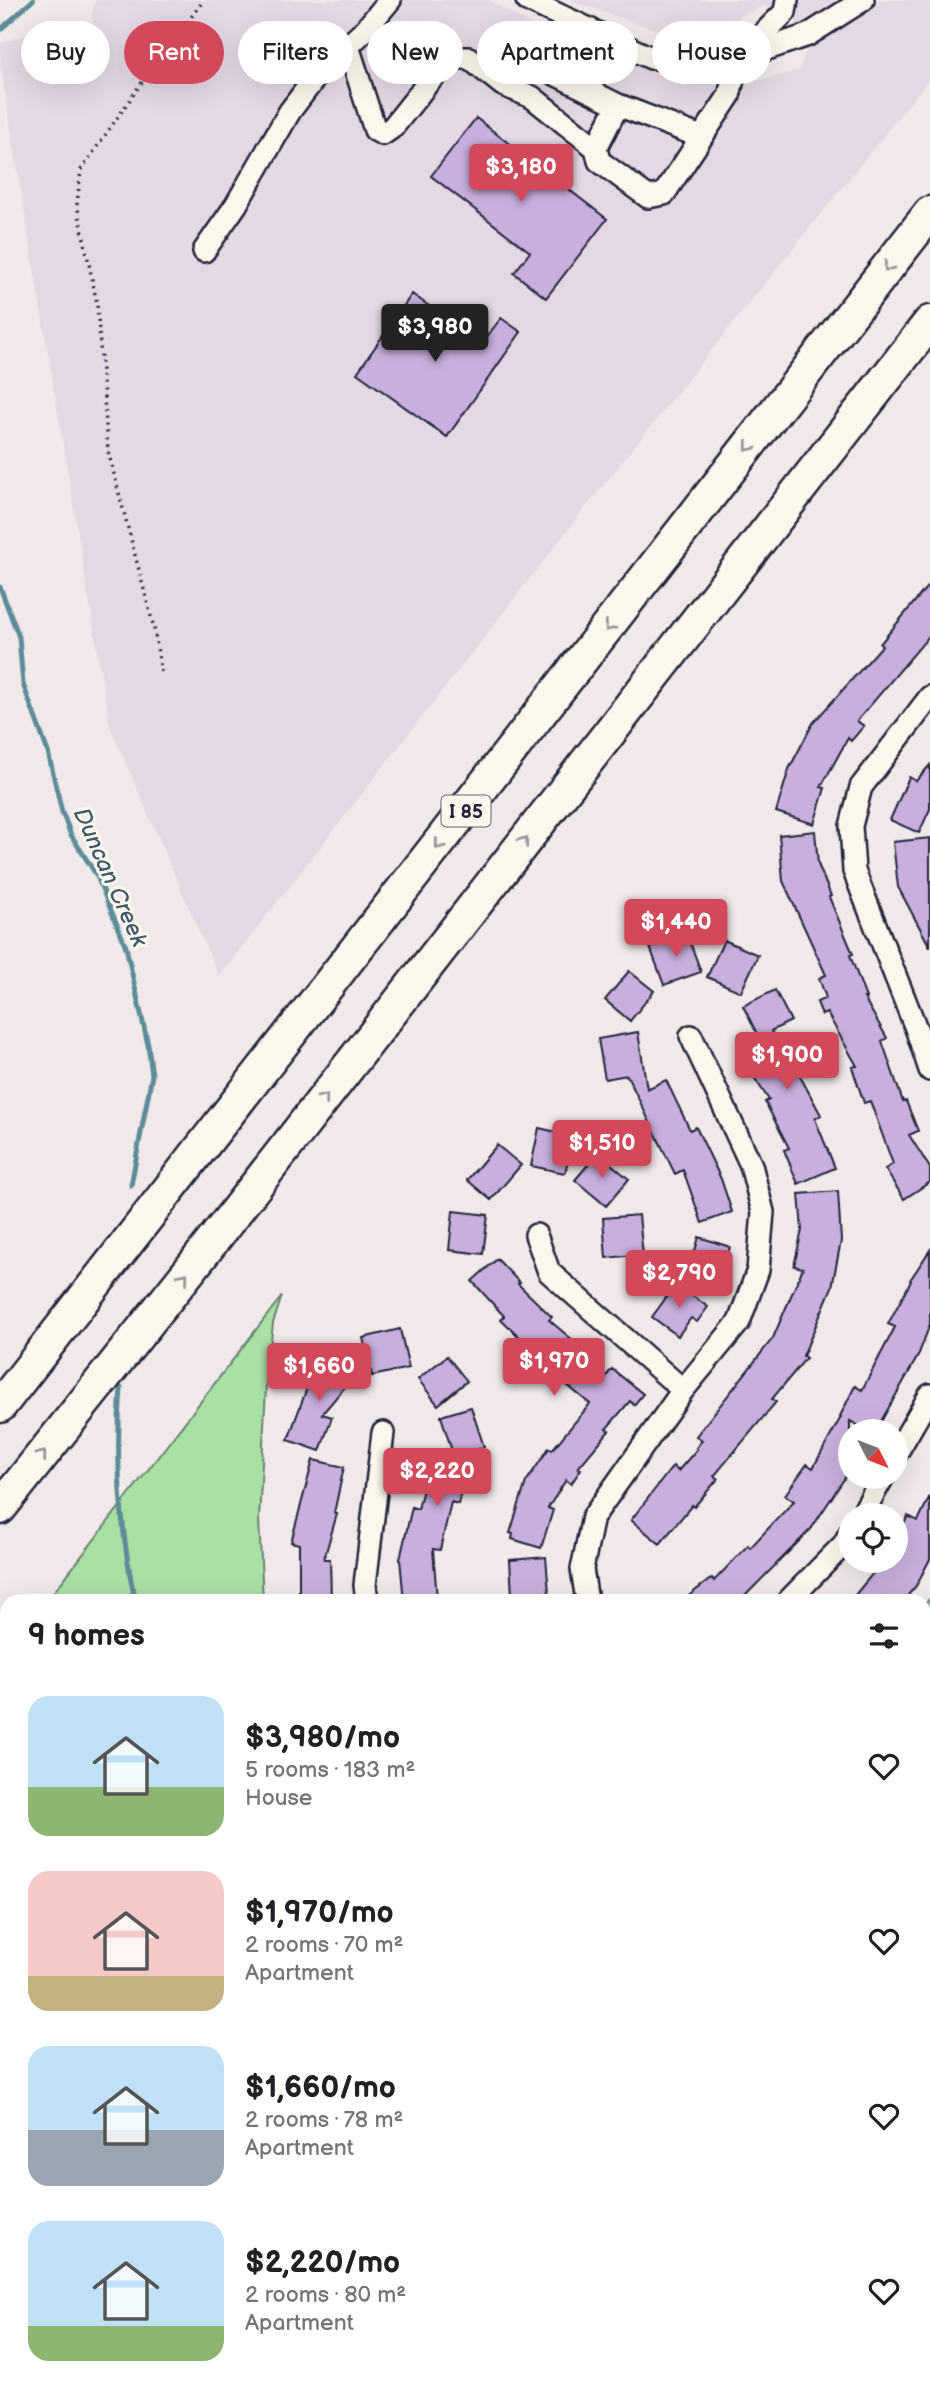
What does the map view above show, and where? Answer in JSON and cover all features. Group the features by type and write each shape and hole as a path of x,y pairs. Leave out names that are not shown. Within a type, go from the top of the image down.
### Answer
{"highway":[{"name":"I 85","path":"0,1406 930,213"},
{"path":"0,1508 214,1239 930,321"}],"street":[{"path":"353,41 390,0"},
{"path":"527,0 652,58"},
{"path":"771,26 785,12 787,0"},
{"path":"771,48 808,35 857,2"},
{"path":"353,62 375,130 383,134 393,127 427,84 452,58 469,58 503,85 532,97 596,148 599,161 648,197 664,194 729,96 732,84"},
{"path":"204,251 236,205 290,111 310,84"},
{"path":"575,84 618,105 701,138"},
{"path":"596,148 618,105"},
{"path":"930,697 861,787 851,826 854,871 930,1070"},
{"path":"586,1594 582,1569 593,1517 683,1390 739,1322 758,1270 763,1212 751,1165 691,1037"},
{"path":"537,1235 550,1272 683,1390"},
{"path":"908,1433 930,1395"},
{"path":"366,1594 383,1433"},
{"path":"796,1594 838,1550"}],"path":[{"path":"160,672 153,628 108,451 97,304 77,204 81,170 204,0"}],"shaded area":[{"path":"95,0 489,0 524,21 477,21 477,84 638,84 638,66 652,72 652,84 771,84 771,78 799,70 808,44 792,15 764,6 735,21 652,21 652,29 638,24 638,21 630,21 568,0 930,0 930,78 589,503 219,977 110,727 0,64 0,43 21,37 21,84 110,84 110,21 92,21"}],"green space":[{"path":"282,1296 273,1323 266,1388 259,1520 263,1594 52,1594"}],"building":[{"path":"476,118 607,219 546,298 514,273 530,252 431,176"},
{"path":"412,294 482,343 501,318 521,332 447,437 357,373"},
{"path":"930,583 930,635 857,721 864,726 851,741 848,738 821,787 825,788 814,824 776,812 789,769 813,723 882,646 880,644"},
{"path":"930,765 930,809 919,833 890,820 909,777 916,781"},
{"path":"815,831 818,864 831,896 829,897 853,954 850,955 864,998 887,1038 882,1041 903,1102 906,1101 918,1131 909,1135 930,1168 930,1182 904,1199 885,1169 893,1164 870,1101 864,1103 852,1067 857,1066 827,1013 822,1015 817,1002 826,998 819,978 826,975 783,881 779,835"},
{"path":"930,838 930,947 898,887 893,842"},
{"path":"687,934 701,972 664,985 650,947"},
{"path":"724,940 758,955 741,992 707,977"},
{"path":"629,971 654,991 630,1021 605,1000"},
{"path":"775,990 791,1021 771,1031 795,1067 821,1115 815,1119 835,1168 798,1184 784,1150 789,1148 765,1102 769,1100 744,1062 764,1048 743,1006"},
{"path":"638,1032 647,1089 666,1080 690,1130 696,1127 721,1179 732,1212 702,1223 683,1170 675,1174 627,1075 605,1079 598,1039"},
{"path":"539,1128 574,1136 565,1173 531,1166"},
{"path":"497,1145 521,1165 491,1200 467,1180"},
{"path":"598,1153 629,1179 606,1206 575,1180"},
{"path":"838,1191 841,1241 832,1287 803,1356 806,1358 772,1399 776,1402 714,1476 718,1479 660,1544 631,1520 673,1466 678,1471 697,1449 702,1440 696,1436 773,1338 803,1268 794,1266 802,1230 799,1194"},
{"path":"453,1211 488,1215 483,1254 449,1250"},
{"path":"639,1215 643,1256 632,1253 636,1255 606,1258 603,1218"},
{"path":"699,1237 730,1247 719,1280 689,1271"},
{"path":"930,1250 930,1324 918,1356 882,1419 840,1419 855,1386 862,1390 895,1327 888,1324"},
{"path":"497,1259 552,1317 549,1320 587,1352 578,1362 602,1381 612,1369 643,1394 634,1405 630,1401 606,1429 609,1431 578,1468 581,1469 571,1484 566,1480 548,1508 553,1510 541,1548 512,1539 513,1534 510,1533 526,1482 549,1448 552,1450 590,1404 562,1381 555,1389 528,1366 537,1354 501,1319 504,1316 472,1281"},
{"path":"676,1284 708,1307 697,1322 691,1318 678,1336 652,1317"},
{"path":"400,1329 409,1368 372,1376 363,1338"},
{"path":"331,1354 355,1375 322,1414 332,1417 320,1451 288,1440 308,1385 306,1383"},
{"path":"447,1356 467,1381 438,1405 418,1379"},
{"path":"471,1407 484,1447 471,1452 458,1504 451,1502 440,1550 433,1549 437,1594 403,1594 400,1559 412,1507 418,1509 430,1461 457,1467 441,1416"},
{"path":"838,1422 838,1488 811,1529 747,1594 691,1594 712,1578 714,1581 748,1545 750,1548 794,1501 785,1495 807,1464 813,1468"},
{"path":"313,1460 344,1467 334,1513 337,1514 324,1559 330,1559 331,1594 299,1594 299,1544 291,1542"},
{"path":"930,1496 930,1559 916,1586 909,1594 856,1594 873,1573 908,1573 908,1516 918,1521"},
{"path":"546,1557 549,1593 512,1594 510,1560"}],"waterway":[{"name":"Duncan Creek","path":"0,30 33,0"},
{"name":"Duncan Creek","path":"0,587 19,637 23,684 48,752 62,812 71,835 97,876 126,947 148,1045 152,1075 131,1185"},
{"name":"Duncan Creek","path":"121,1388 120,1495 134,1594"}]}
